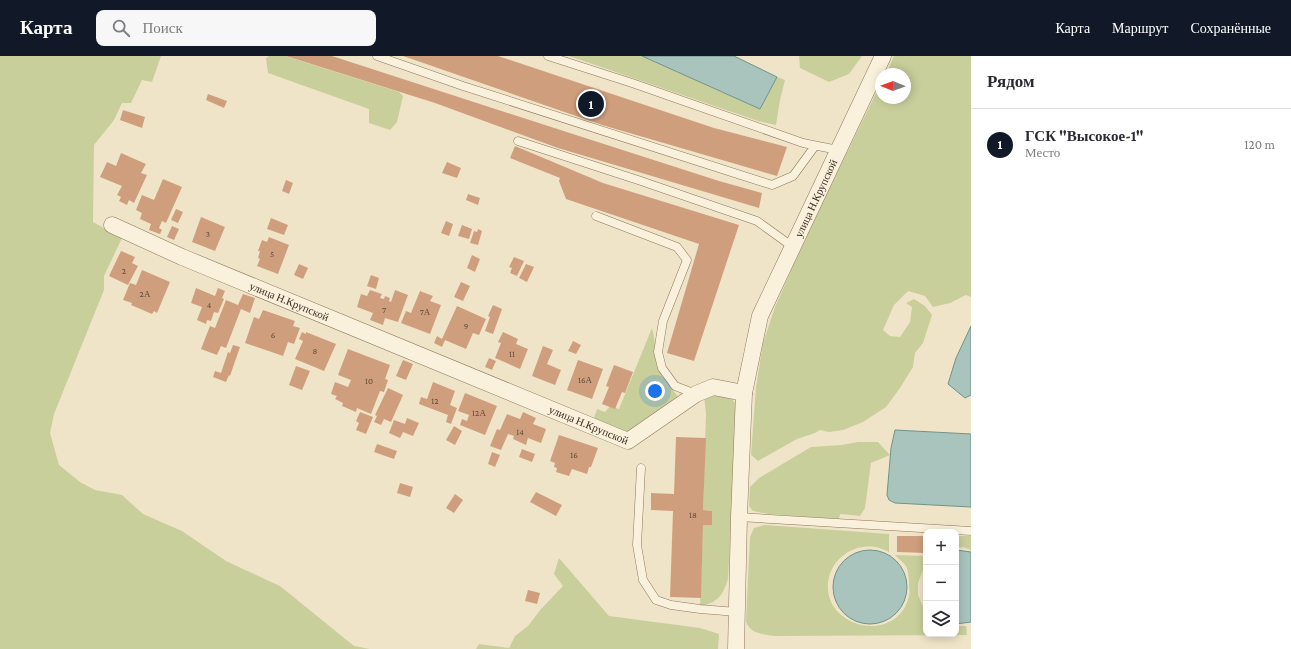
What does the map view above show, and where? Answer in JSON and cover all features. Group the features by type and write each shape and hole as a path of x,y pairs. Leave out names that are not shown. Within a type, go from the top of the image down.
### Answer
{"street":[{"name":"улица Н.Крупской","path":"112,225 189,260 628,441 696,394 713,387 744,393 760,316 883,56"},
{"path":"736,649 744,393"}],"lane":[{"path":"377,56 492,96 772,185 793,176 814,146"},
{"path":"548,56 632,83 803,144 838,150"},
{"path":"518,141 757,221 793,247"},
{"path":"596,216 677,247 687,260 662,322 658,352 662,368 675,386 696,394"},
{"path":"641,468 637,545 643,580 656,600 670,605 737,612"},
{"path":"739,517 971,531"}],"green space":[{"path":"0,56 161,56 152,82 142,80 131,103 122,103 114,120 94,145 93,222 122,238 104,276 104,290 54,414 50,433 59,465 80,482 95,490 122,495 143,514 182,531 226,561 280,586 354,646 370,649 0,649"},
{"path":"269,56 285,56 399,92 403,96 397,122 390,130 369,123 369,109 268,73 266,58"},
{"path":"569,56 642,56 760,109 777,77 785,80 776,125 758,121"},
{"path":"799,56 862,56 849,74 829,82 800,68"},
{"path":"894,56 971,56 971,297 966,295 950,303 933,307 925,296 908,291 894,305 883,330 890,336 900,337 910,322 912,307 906,303 914,299 925,306 932,315 923,343 915,353 913,367 886,407 863,422 843,430 829,432 820,430 797,439 758,461 751,455 756,387 763,343 775,307 809,230 875,95 875,104 911,104 911,68 889,68"},
{"path":"652,328 659,370 679,398 626,434 593,421 597,409 605,412 610,406 619,409"},
{"path":"718,392 732,399 737,406 728,579 722,594 719,597 711,603 700,606 703,525 712,525 712,511 703,510 706,414 704,395"},
{"path":"858,442 878,442 890,455 871,463 865,508 860,516 840,514 839,519 768,514 753,511 749,506 750,487 759,478 811,447"},
{"path":"765,525 889,534 889,552 869,546 850,551 842,556 830,573 828,592 830,600 836,610 848,620 869,626 890,622 898,616 905,607 909,596 909,577 907,568 895,555 923,556 923,570 918,583 918,595 923,606 923,635 774,636 761,634 754,631 746,622 750,537 754,528"},
{"path":"959,536 971,536 971,550 963,547 959,548"},
{"path":"559,558 609,616 700,628 719,634 718,649 476,649 479,644 509,648 515,636 528,626 541,609 563,586 554,574"},
{"path":"959,626 966,626 967,635 959,635"}],"water":[{"path":"642,56 734,56 777,77 760,109"},
{"path":"971,326 971,395 965,398 948,384 956,358"},
{"path":"895,430 971,434 971,507 895,503 889,500 887,495 891,448"},
{"path":"870,550 884,553 896,561 904,573 907,587 904,601 896,613 884,621 870,624 856,621 844,613 836,601 833,587 836,573 844,561 856,553"},
{"path":"959,550 971,552 971,622 959,624"}],"building":[{"path":"286,56 332,56 719,181 762,193 759,208 558,148 435,103"},
{"path":"403,56 498,56 714,128 787,147 777,176 602,125"},
{"path":"208,94 227,101 224,108 206,100"},
{"path":"123,110 145,117 142,128 120,120"},
{"path":"515,146 603,183 739,225 694,361 667,353 699,244 566,199 559,181 560,178 510,158"},
{"path":"121,153 146,164 141,173 147,175 134,203 129,200 127,205 119,201 121,197 117,195 122,186 100,177 107,162 116,166"},
{"path":"447,162 461,168 457,178 442,173"},
{"path":"163,179 182,187 166,223 162,221 159,228 162,230 160,234 149,230 151,224 140,219 142,213 136,210 142,195 154,200"},
{"path":"286,180 293,183 289,194 282,191"},
{"path":"468,194 480,198 478,205 466,200"},
{"path":"176,209 183,212 178,223 171,220"},
{"path":"201,217 225,227 215,251 192,242"},
{"path":"271,218 288,225 284,235 267,229"},
{"path":"446,221 453,224 449,236 441,233"},
{"path":"462,225 472,229 469,239 458,236"},
{"path":"172,226 179,229 174,240 167,237"},
{"path":"478,229 482,231 478,245 470,243 474,231 477,232"},
{"path":"269,237 289,245 278,274 257,266 260,259 258,258 260,251 258,251 262,240 267,242"},
{"path":"121,251 135,257 132,263 138,266 128,285 109,276"},
{"path":"472,255 480,259 475,272 467,268"},
{"path":"514,257 524,261 517,276 510,273 512,268 509,267"},
{"path":"299,264 308,268 303,279 294,275"},
{"path":"526,264 534,267 527,282 519,278"},
{"path":"142,270 170,282 157,313 154,311 152,314 131,305 132,303 123,300 130,283 136,285"},
{"path":"371,275 379,278 376,289 367,286"},
{"path":"461,282 470,286 463,301 454,297"},
{"path":"196,288 215,296 218,288 225,291 222,298 224,299 218,313 214,312 211,321 207,320 206,324 197,320 202,307 191,303"},
{"path":"370,290 382,294 380,298 384,299 385,296 390,298 389,301 391,302 395,290 408,295 398,322 385,318 383,325 370,320 373,313 357,307 361,294 367,296"},
{"path":"420,291 433,296 430,301 441,305 430,334 401,323 406,311 411,313"},
{"path":"243,294 255,298 250,313 241,309 226,348 221,346 217,355 201,349 210,326 215,328 226,300 238,305"},
{"path":"493,305 502,309 493,334 485,331 490,317 488,316"},
{"path":"457,306 486,319 479,335 473,333 466,349 445,340 442,347 434,343 437,336 442,339"},
{"path":"263,310 295,321 293,326 300,328 294,344 288,342 283,356 245,343 254,317 259,319"},
{"path":"302,332 306,334 306,332 336,344 324,371 295,359 303,341 299,339"},
{"path":"503,332 518,339 516,344 528,349 520,369 495,358 501,343 498,342"},
{"path":"573,341 581,345 576,354 568,351"},
{"path":"233,345 240,347 230,376 229,375 226,382 213,377 215,371 221,373 228,352 230,353"},
{"path":"543,346 553,350 547,364 561,370 555,385 532,376"},
{"path":"348,349 390,365 385,379 388,380 384,392 380,391 371,414 357,408 356,412 342,406 343,403 335,399 337,396 331,394 335,382 348,387 351,380 338,375"},
{"path":"489,358 496,361 492,370 485,367"},
{"path":"403,360 413,364 406,380 396,376"},
{"path":"578,360 603,369 592,399 567,390"},
{"path":"614,365 633,372 625,393 622,392 615,409 602,404 609,387 606,386"},
{"path":"296,366 310,371 302,390 289,385"},
{"path":"433,382 455,391 450,405 457,408 451,424 446,422 448,415 419,404 421,397 427,399"},
{"path":"388,388 403,395 391,422 384,419 381,425 374,422 377,416 375,415"},
{"path":"465,393 497,406 485,435 460,425 462,419 467,421 469,415 458,411"},
{"path":"360,412 373,417 366,434 356,430 359,423 356,421"},
{"path":"523,412 536,418 533,424 546,429 541,443 528,438 526,445 513,439 514,436 508,434 501,450 490,446 497,429 500,430 507,414 520,419"},
{"path":"407,418 419,423 413,436 403,432 400,438 389,433 394,420 405,424"},
{"path":"454,426 462,431 455,445 446,440"},
{"path":"559,435 598,448 587,474 572,469 569,476 556,472 557,468 554,467 555,463 550,461"},
{"path":"676,437 706,438 703,510 712,511 712,525 703,525 701,598 670,597 673,511 651,510 651,493 674,494"},
{"path":"377,444 397,451 394,459 374,452"},
{"path":"522,449 535,454 532,462 519,457"},
{"path":"492,452 500,455 495,467 488,464"},
{"path":"400,483 413,487 410,497 397,493"},
{"path":"536,492 562,505 556,516 530,502"},
{"path":"455,494 463,500 454,513 446,508"},
{"path":"897,536 923,536 923,553 897,552"},
{"path":"528,590 540,593 537,604 525,601"}],"place":[{"name":"ГСК \"Высокое-1\"","path":"591,104"}]}
